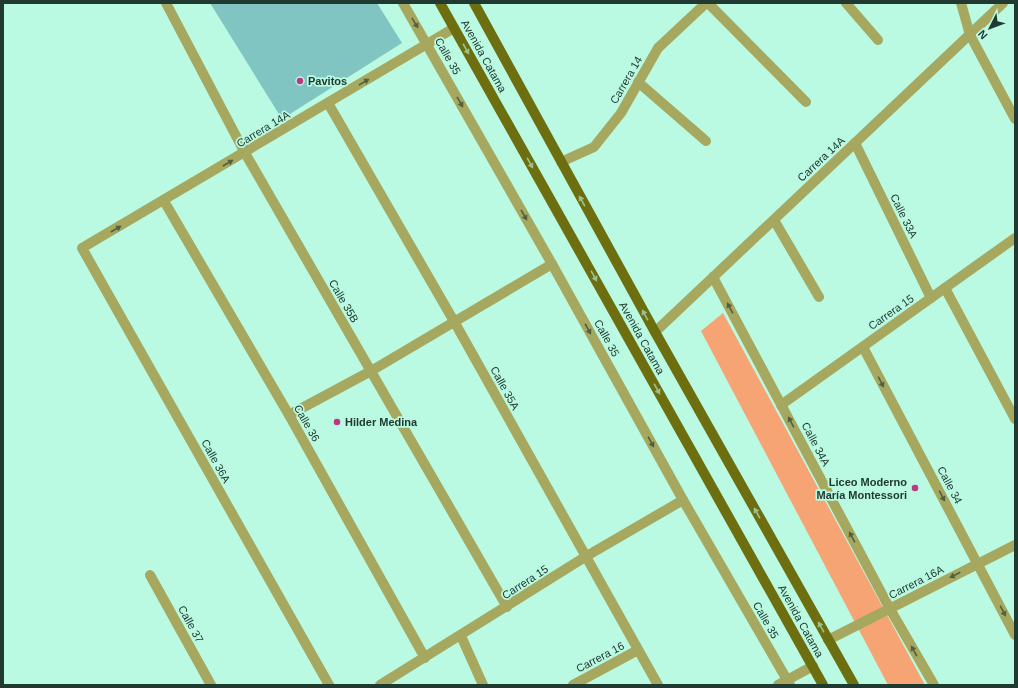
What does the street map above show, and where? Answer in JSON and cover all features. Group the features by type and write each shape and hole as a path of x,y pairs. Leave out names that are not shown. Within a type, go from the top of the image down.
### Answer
{"main road":[{"name":"Avenida Catama","path":"440,3 823,685"},
{"name":"Avenida Catama","path":"474,3 655,332 854,685"}],"street":[{"name":"Calle 35B","path":"166,3 245,154 507,608"},
{"name":"Calle 35","path":"403,3 552,264 785,683"},
{"name":"Carrera 14","path":"561,162 594,146 621,113 658,48 707,3"},
{"path":"707,3 806,102"},
{"path":"846,3 878,40"},
{"path":"961,3 970,35 1015,119"},
{"name":"Carrera 14A","path":"655,332 1003,3"},
{"name":"Carrera 14A","path":"82,248 245,154 454,28"},
{"path":"638,82 706,141"},
{"name":"Calle 35A","path":"328,103 455,323 658,685"},
{"name":"Calle 33A","path":"855,143 931,298"},
{"name":"Calle 36","path":"164,201 289,415 425,658"},
{"path":"774,220 819,297"},
{"name":"Carrera 15","path":"781,405 1015,238"},
{"name":"Calle 36A","path":"82,248 329,685"},
{"path":"289,415 371,371 455,323 552,264"},
{"name":"Calle 34A","path":"713,277 890,608 934,685"},
{"path":"945,288 1015,419"},
{"name":"Calle 34","path":"863,347 1015,635"},
{"name":"Carrera 15","path":"380,685 507,608 585,557 683,500"},
{"name":"Carrera 16A","path":"828,640 1015,545"},
{"name":"Calle 37","path":"150,575 211,685"},
{"path":"461,636 483,685"},
{"name":"Carrera 16","path":"573,685 638,650"},
{"path":"785,683 813,666"}],"shaded area":[{"path":"723,313 925,685 888,685 701,331"}],"building":[{"name":"Pavitos","path":"210,3 377,3 402,43 282,119"}],"place":[{"name":"Pavitos","path":"300,81"},
{"name":"Hilder Medina","path":"337,422"},
{"name":"Liceo Moderno María Montessori","path":"915,488"}]}
